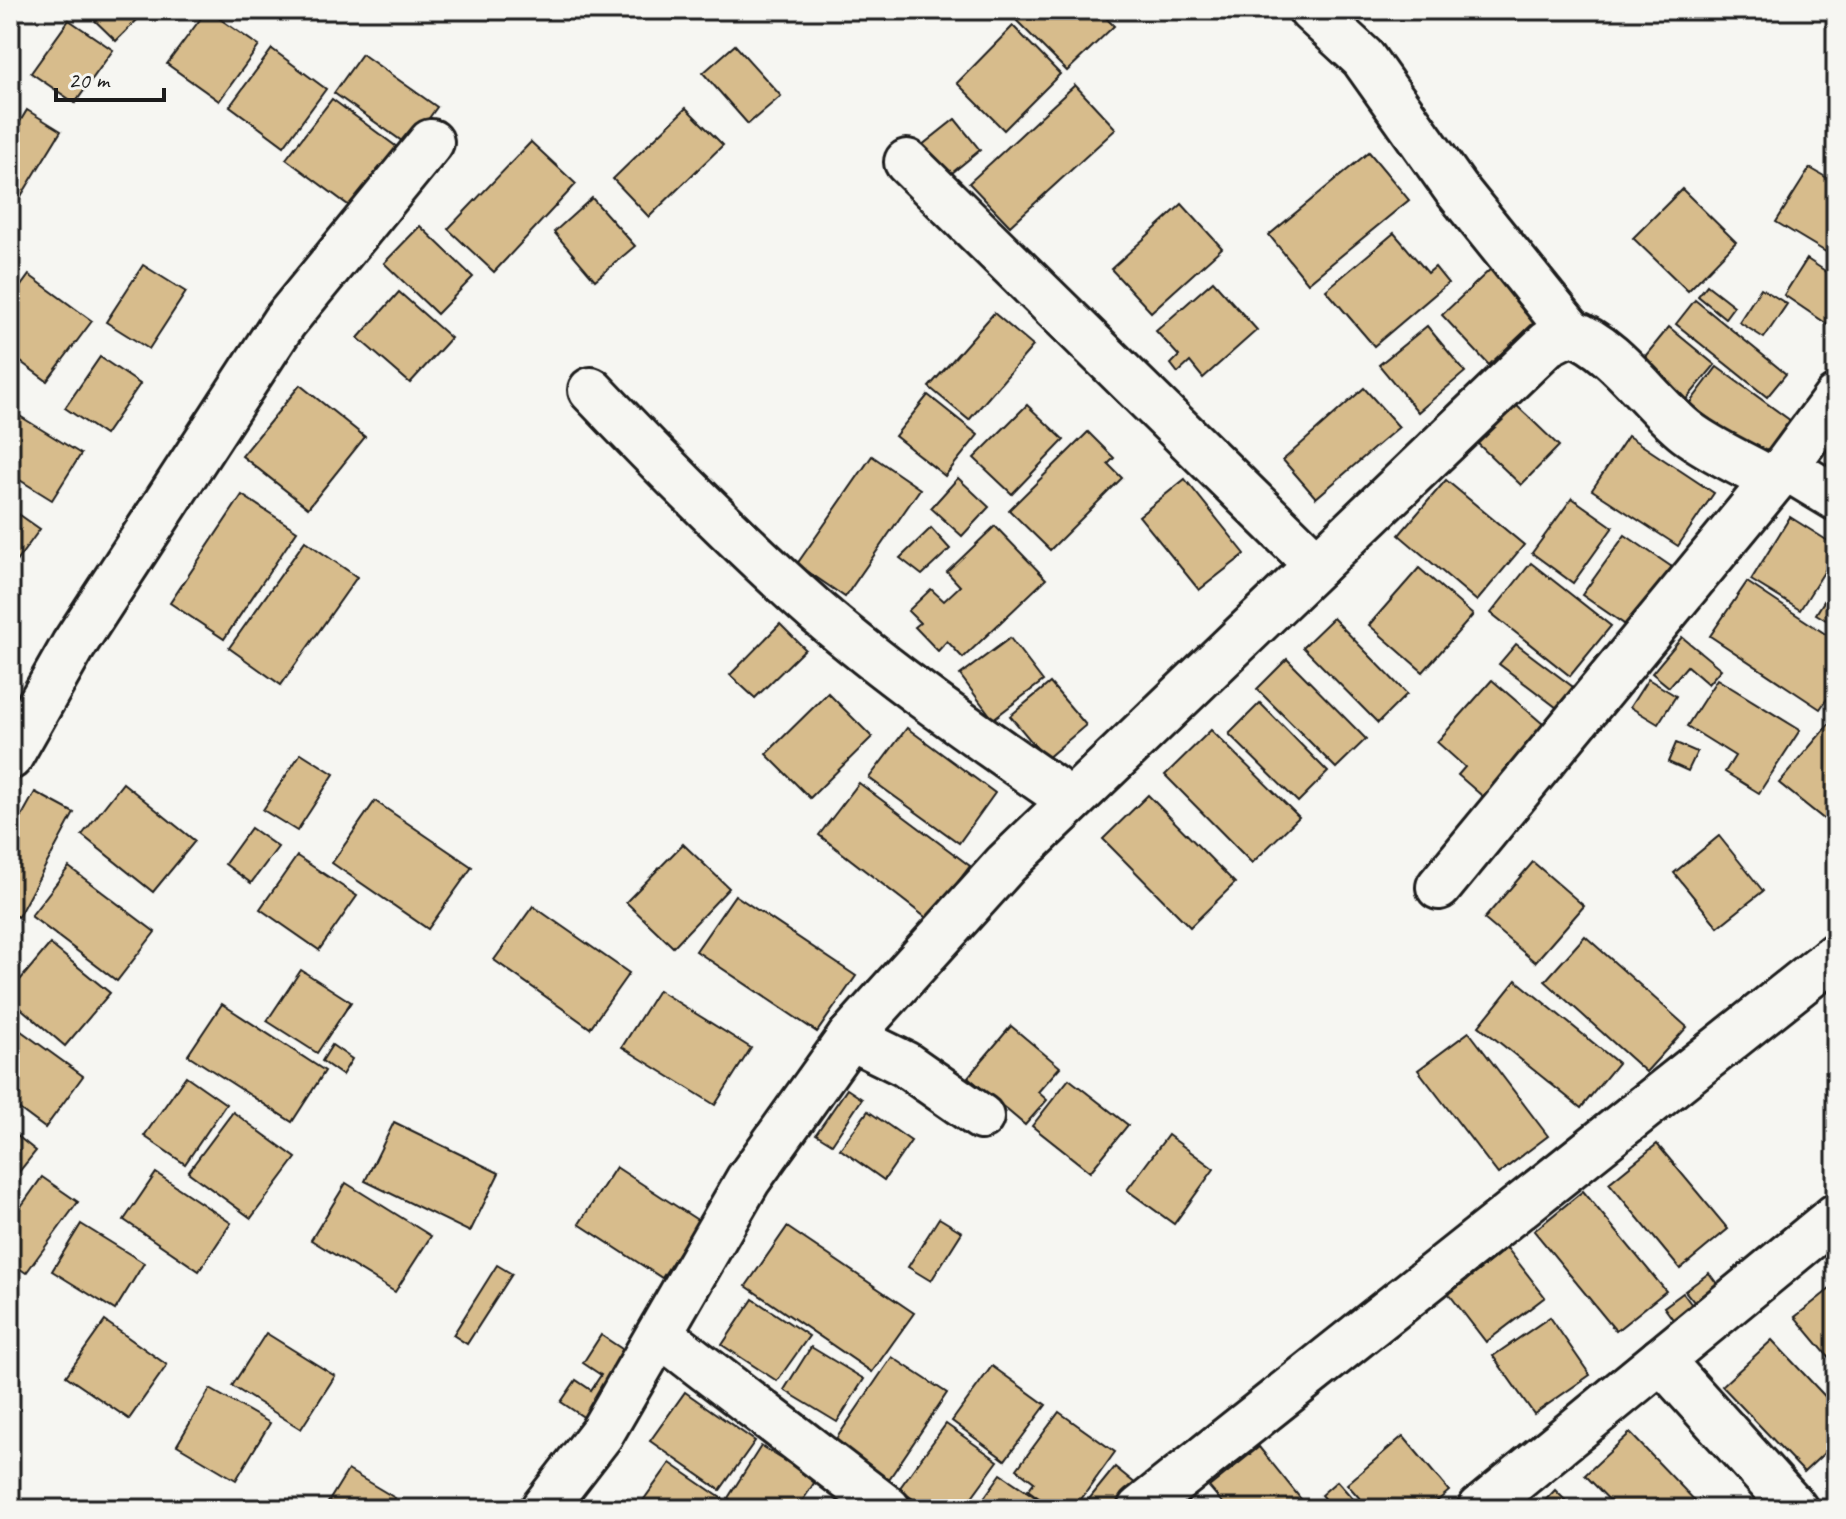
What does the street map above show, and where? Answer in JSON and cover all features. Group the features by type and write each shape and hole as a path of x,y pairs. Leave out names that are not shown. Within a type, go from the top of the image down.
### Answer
{"street":[{"path":"1311,10 1363,58 1456,189 1571,332 1593,340 1654,405 1690,434 1836,498"},
{"path":"10,757 73,646 284,322 431,142"},
{"path":"907,162 1317,565"},
{"path":"543,1509 601,1434 748,1180 850,1037 1006,864 1547,344 1571,332"},
{"path":"591,390 702,507 819,613 945,713 1071,801"},
{"path":"1439,887 1779,474 1836,398"},
{"path":"1140,1509 1836,955"},
{"path":"850,1037 905,1064 981,1117"},
{"path":"1480,1509 1836,1216"},
{"path":"660,1334 888,1509"},
{"path":"1661,1360 1795,1509"}],"building":[{"path":"84,10 147,10 116,41"},
{"path":"207,10 259,46 219,101 167,64"},
{"path":"1028,10 1098,10 1114,26 1067,71 1017,21"},
{"path":"69,20 113,50 75,103 31,73"},
{"path":"1013,26 1060,74 1004,130 957,83"},
{"path":"735,45 781,96 748,124 703,73"},
{"path":"272,49 326,89 284,146 230,106"},
{"path":"362,54 437,107 409,146 334,93"},
{"path":"1075,85 1116,129 1010,226 969,183"},
{"path":"332,99 405,153 359,213 286,159"},
{"path":"686,108 723,145 649,217 613,179"},
{"path":"27,110 61,131 10,214 10,138"},
{"path":"955,119 980,150 947,177 921,146"},
{"path":"531,142 576,184 494,272 448,229"},
{"path":"1369,152 1409,200 1308,283 1269,235"},
{"path":"1810,168 1836,183 1836,258 1776,222"},
{"path":"1682,189 1736,242 1688,291 1633,238"},
{"path":"592,198 635,246 595,280 554,232"},
{"path":"1182,204 1222,248 1151,312 1111,269"},
{"path":"420,226 473,277 437,314 384,263"},
{"path":"1394,233 1428,273 1435,267 1448,283 1374,346 1326,290"},
{"path":"1807,259 1836,278 1836,330 1784,295"},
{"path":"143,265 186,292 149,349 106,322"},
{"path":"1495,265 1542,315 1489,365 1442,315"},
{"path":"29,275 92,321 47,381 10,354 10,301"},
{"path":"1213,281 1257,330 1203,378 1190,362 1178,373 1171,364 1179,356 1156,331"},
{"path":"1707,285 1734,306 1725,318 1698,296"},
{"path":"1761,288 1787,304 1764,338 1739,322"},
{"path":"399,292 451,338 410,383 358,338"},
{"path":"1695,300 1786,374 1767,397 1676,324"},
{"path":"994,313 1033,346 969,420 929,387"},
{"path":"1427,326 1465,372 1418,412 1379,365"},
{"path":"1669,327 1715,365 1684,402 1638,365"},
{"path":"100,357 140,384 105,435 65,408"},
{"path":"1717,367 1791,421 1763,458 1689,404"},
{"path":"300,385 365,437 308,508 242,456"},
{"path":"1364,388 1399,427 1316,498 1283,460"},
{"path":"928,395 978,435 945,476 895,436"},
{"path":"1514,403 1559,446 1521,485 1476,442"},
{"path":"1027,405 1064,440 1012,494 974,458"},
{"path":"10,410 81,454 52,500 10,474"},
{"path":"1088,432 1114,458 1108,464 1122,478 1050,550 1009,510"},
{"path":"1628,436 1714,493 1678,546 1592,490"},
{"path":"872,456 920,489 845,597 797,564"},
{"path":"958,478 989,507 962,536 931,508"},
{"path":"1185,479 1245,554 1199,590 1139,516"},
{"path":"1446,480 1524,545 1477,601 1399,535"},
{"path":"242,495 297,531 224,639 170,603"},
{"path":"1572,498 1613,527 1573,583 1532,553"},
{"path":"10,508 40,529 10,570"},
{"path":"1790,517 1836,546 1836,553 1800,610 1751,580"},
{"path":"995,526 1046,579 963,658 947,641 938,651 915,627 920,623 908,611 931,589 944,601 960,586 947,572"},
{"path":"931,528 950,549 922,575 900,558"},
{"path":"1625,535 1672,567 1630,628 1582,595"},
{"path":"305,541 357,577 281,685 229,648"},
{"path":"1531,563 1611,626 1570,676 1491,613"},
{"path":"1419,568 1473,615 1423,672 1369,625"},
{"path":"1747,582 1836,641 1836,686 1820,709 1710,636"},
{"path":"1836,582 1836,626 1816,614"},
{"path":"1333,618 1407,694 1378,723 1303,647"},
{"path":"780,624 805,649 755,698 730,675"},
{"path":"1682,637 1721,669 1708,684 1687,666 1669,687 1652,673"},
{"path":"1010,638 1043,681 993,719 960,675"},
{"path":"1516,644 1585,696 1569,717 1499,664"},
{"path":"1287,659 1366,739 1336,768 1257,689"},
{"path":"1648,679 1676,696 1658,724 1630,707"},
{"path":"1717,679 1800,730 1759,793 1725,772 1735,756 1687,726"},
{"path":"1492,680 1550,730 1488,801 1458,775 1465,767 1437,742"},
{"path":"1050,683 1086,725 1046,759 1010,716"},
{"path":"828,693 872,737 810,798 766,754"},
{"path":"1260,703 1328,772 1298,802 1229,734"},
{"path":"1833,719 1836,722 1836,817 1830,824 1779,783"},
{"path":"907,728 995,793 959,843 869,778"},
{"path":"1211,730 1299,817 1252,863 1165,775"},
{"path":"1676,743 1697,752 1688,771 1668,762"},
{"path":"301,753 334,774 297,831 263,810"},
{"path":"123,783 195,841 153,892 82,835"},
{"path":"859,783 970,866 929,920 819,835"},
{"path":"35,792 74,813 18,917 10,913 10,837"},
{"path":"1148,795 1235,883 1190,927 1103,839"},
{"path":"375,801 472,867 428,929 332,863"},
{"path":"251,828 278,847 251,883 225,864"},
{"path":"1719,836 1763,891 1718,927 1674,873"},
{"path":"683,844 729,888 673,947 626,902"},
{"path":"297,856 357,896 319,950 260,909"},
{"path":"1533,862 1584,906 1535,962 1484,919"},
{"path":"69,867 155,932 117,981 31,916"},
{"path":"735,895 856,976 817,1032 696,951"},
{"path":"533,906 629,973 590,1028 494,960"},
{"path":"1585,936 1687,1027 1646,1072 1545,981"},
{"path":"50,944 110,993 65,1046 10,999 10,992"},
{"path":"301,970 351,1002 317,1053 267,1021"},
{"path":"1516,980 1618,1063 1581,1108 1479,1026"},
{"path":"658,990 751,1048 715,1105 622,1047"},
{"path":"222,1004 325,1071 292,1122 188,1055"},
{"path":"10,1023 83,1076 45,1128 10,1102"},
{"path":"1011,1026 1060,1067 1038,1092 1047,1100 1025,1125 968,1077"},
{"path":"1469,1032 1548,1136 1498,1174 1418,1070"},
{"path":"332,1045 352,1059 342,1075 322,1061"},
{"path":"186,1076 226,1104 185,1164 144,1136"},
{"path":"1069,1079 1128,1125 1090,1172 1032,1126"},
{"path":"847,1089 862,1099 832,1144 816,1134"},
{"path":"868,1111 911,1141 884,1180 840,1149"},
{"path":"233,1112 296,1158 251,1218 188,1172"},
{"path":"394,1122 499,1173 470,1232 365,1181"},
{"path":"10,1130 36,1151 10,1183"},
{"path":"1168,1135 1214,1169 1174,1224 1127,1190"},
{"path":"1657,1144 1728,1229 1680,1269 1609,1183"},
{"path":"616,1167 699,1221 662,1278 579,1224"},
{"path":"156,1173 231,1223 199,1271 124,1220"},
{"path":"42,1177 78,1202 26,1273 10,1262 10,1222"},
{"path":"346,1183 431,1236 395,1292 311,1240"},
{"path":"1583,1191 1666,1291 1616,1331 1534,1231"},
{"path":"939,1218 962,1232 931,1281 908,1267"},
{"path":"81,1224 144,1263 115,1310 52,1271"},
{"path":"787,1227 914,1313 872,1372 746,1286"},
{"path":"1507,1248 1545,1297 1486,1342 1449,1294"},
{"path":"497,1265 512,1274 467,1344 453,1335"},
{"path":"1709,1273 1726,1296 1703,1313 1685,1291"},
{"path":"1836,1284 1836,1366 1795,1317"},
{"path":"1683,1293 1700,1316 1680,1329 1664,1307"},
{"path":"753,1299 809,1336 777,1381 722,1345"},
{"path":"1550,1317 1590,1375 1534,1414 1493,1356"},
{"path":"105,1321 167,1365 129,1419 66,1376"},
{"path":"266,1333 335,1376 301,1429 232,1386"},
{"path":"601,1335 634,1357 591,1422 561,1402 576,1380 591,1390 601,1375 583,1363"},
{"path":"1772,1340 1836,1408 1836,1442 1804,1472 1722,1386"},
{"path":"811,1347 864,1379 837,1422 784,1390"},
{"path":"892,1357 947,1393 887,1482 832,1445"},
{"path":"992,1366 1046,1405 1005,1460 952,1421"},
{"path":"210,1389 270,1423 236,1480 177,1445"},
{"path":"685,1392 755,1441 720,1490 650,1441"},
{"path":"1059,1412 1115,1452 1074,1509 1054,1509 1028,1490 1034,1482 1017,1469"},
{"path":"946,1424 998,1461 963,1509 927,1509 899,1489"},
{"path":"1630,1433 1703,1509 1618,1509 1585,1475"},
{"path":"1403,1436 1449,1491 1428,1509 1369,1509 1347,1484"},
{"path":"761,1446 816,1480 797,1509 746,1509 728,1498"},
{"path":"1259,1447 1309,1509 1228,1509 1209,1487"},
{"path":"670,1463 737,1509 637,1509"},
{"path":"1115,1467 1137,1485 1118,1509 1081,1509"},
{"path":"348,1470 395,1498 388,1509 324,1509"},
{"path":"1001,1474 1041,1501 1035,1509 976,1509"},
{"path":"1337,1481 1362,1509 1333,1509 1321,1495"},
{"path":"1555,1490 1574,1509 1537,1509"}]}
